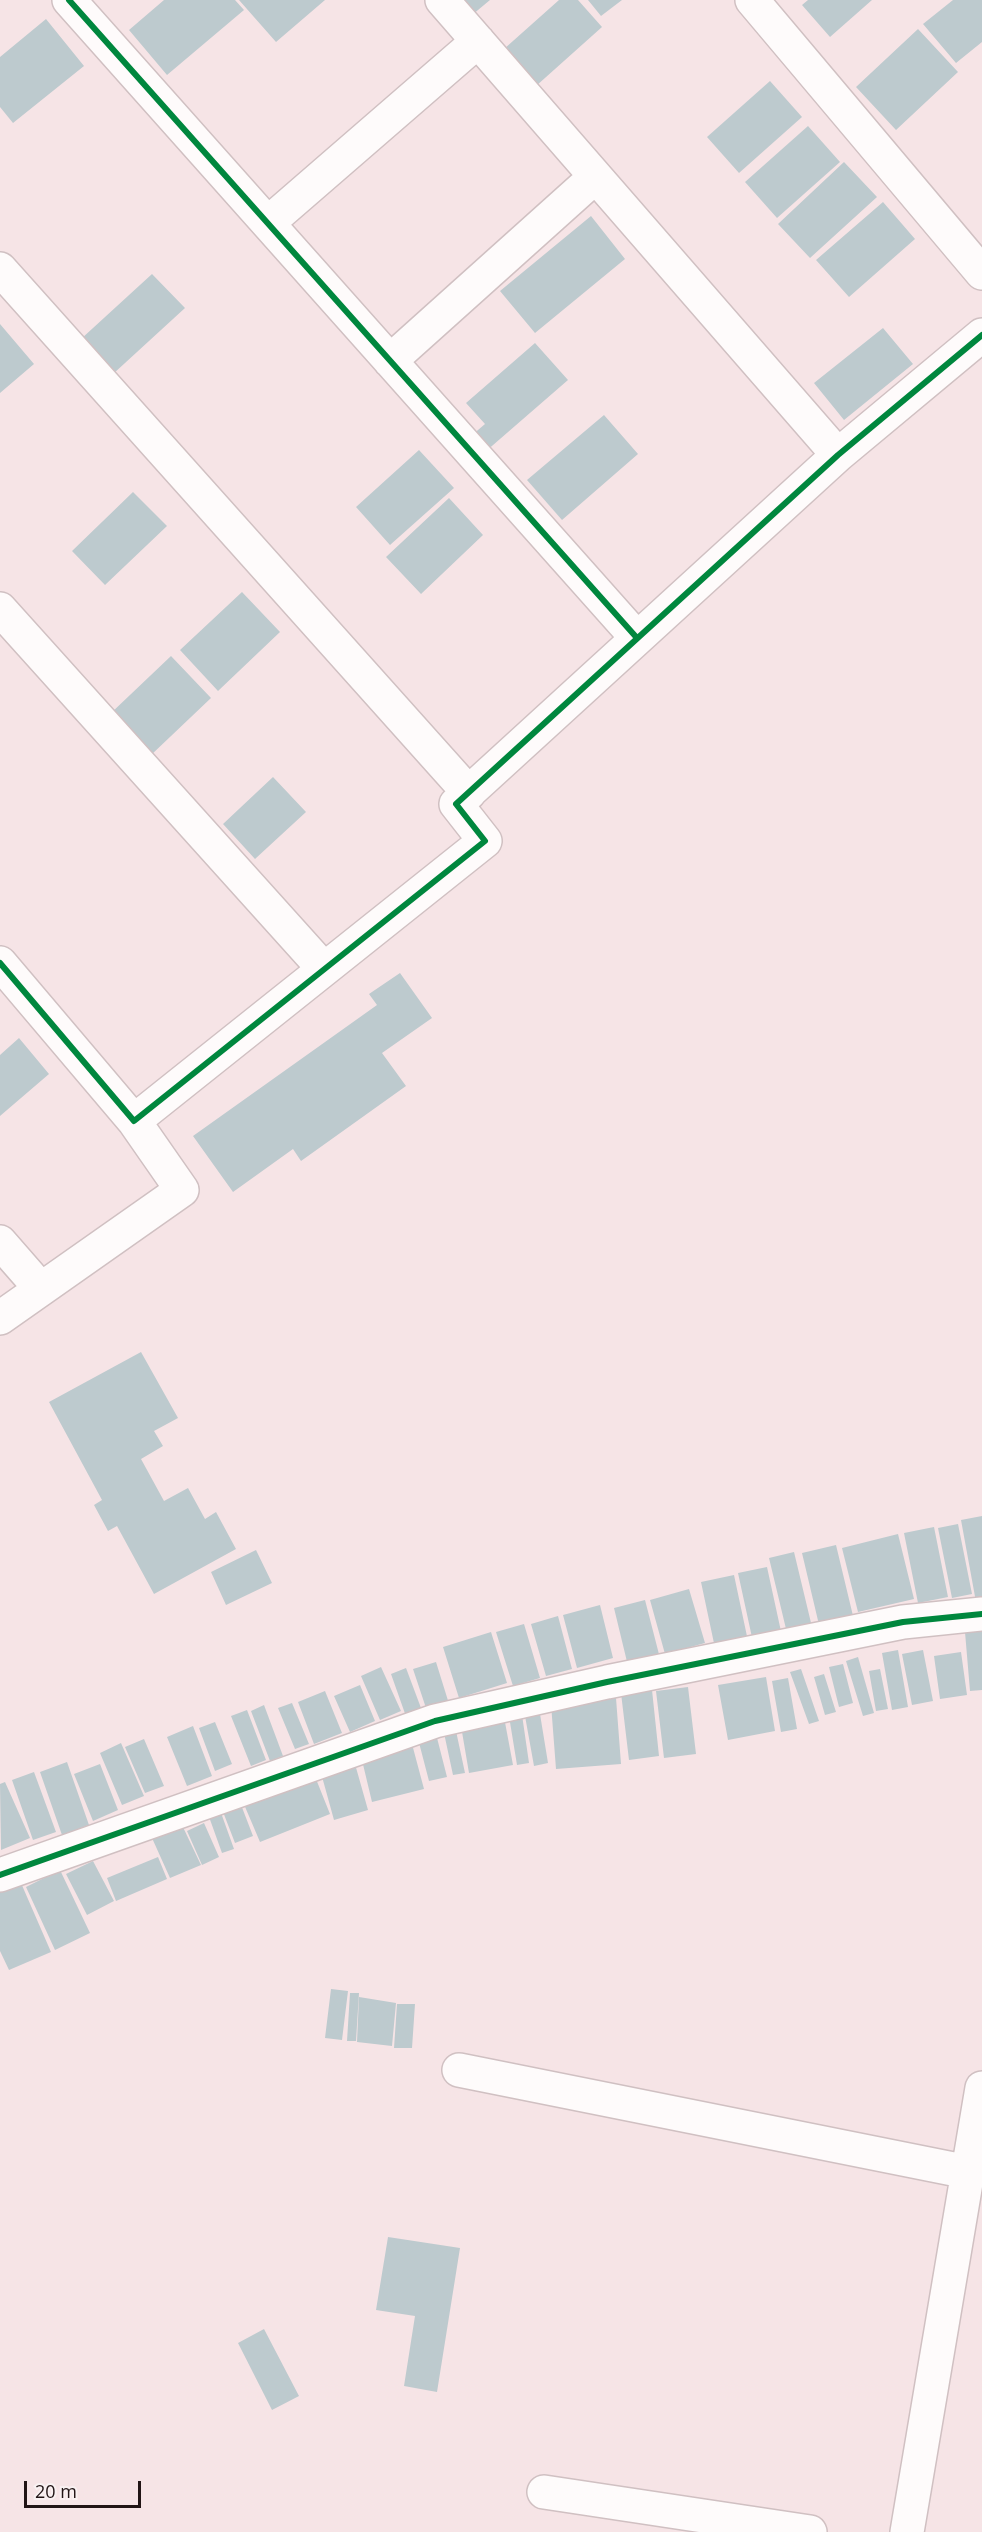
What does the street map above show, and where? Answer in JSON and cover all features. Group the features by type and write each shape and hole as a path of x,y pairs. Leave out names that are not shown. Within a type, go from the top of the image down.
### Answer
{"street":[{"path":"69,0 638,638"},
{"path":"442,0 838,455"},
{"path":"752,0 982,273"},
{"path":"268,223 478,41"},
{"path":"390,361 595,177"},
{"path":"0,269 469,793"},
{"path":"134,1121 485,841 456,804 838,455 982,335"},
{"path":"0,609 324,969"},
{"path":"0,963 134,1121 182,1190 0,1318"},
{"path":"0,1242 41,1289"},
{"path":"0,1875 435,1721 607,1682 903,1622 982,1614"},
{"path":"459,2070 968,2172"},
{"path":"907,2532 982,2088"},
{"path":"544,2492 810,2532"}],"building":[{"path":"164,0 235,0 244,10 167,75 129,30"},
{"path":"239,0 325,0 276,42"},
{"path":"450,0 490,0 466,20"},
{"path":"559,0 578,0 602,27 536,86 504,49"},
{"path":"588,0 622,0 601,16"},
{"path":"808,0 872,0 830,37 802,5"},
{"path":"953,0 982,0 982,42 956,63 923,24"},
{"path":"46,19 84,66 13,123 0,107 0,57"},
{"path":"918,29 958,72 896,130 856,87"},
{"path":"770,81 802,117 739,173 707,137"},
{"path":"808,126 840,162 777,218 745,182"},
{"path":"844,162 877,197 810,258 778,224"},
{"path":"883,202 915,239 849,297 816,260"},
{"path":"591,216 625,259 535,333 500,291"},
{"path":"152,274 185,308 113,374 81,339"},
{"path":"0,324 34,364 0,393"},
{"path":"883,328 913,364 844,420 814,383"},
{"path":"535,343 568,380 485,452 471,436 485,424 466,403"},
{"path":"604,415 638,454 562,520 527,480"},
{"path":"419,450 454,488 390,545 356,507"},
{"path":"133,492 167,526 105,585 72,551"},
{"path":"449,498 483,535 421,594 386,557"},
{"path":"242,592 280,632 218,691 180,650"},
{"path":"171,656 211,698 150,756 110,714"},
{"path":"273,777 306,812 255,859 223,824"},
{"path":"400,973 432,1018 382,1053 406,1086 301,1161 293,1149 233,1192 193,1136 377,1005 369,994"},
{"path":"19,1038 49,1074 0,1116 0,1055"},
{"path":"141,1352 178,1418 154,1431 163,1446 141,1459 164,1501 188,1488 205,1519 216,1512 236,1549 154,1594 117,1526 108,1531 94,1505 102,1500 49,1402"},
{"path":"982,1516 982,1601 976,1602 961,1520"},
{"path":"958,1524 972,1594 952,1598 938,1528"},
{"path":"934,1527 948,1597 918,1603 904,1533"},
{"path":"898,1534 914,1599 858,1612 842,1548"},
{"path":"836,1545 854,1620 820,1629 802,1553"},
{"path":"256,1550 272,1583 226,1605 211,1572"},
{"path":"794,1552 812,1627 787,1633 769,1558"},
{"path":"767,1567 782,1636 753,1642 738,1573"},
{"path":"734,1575 748,1641 715,1648 701,1582"},
{"path":"689,1589 705,1643 665,1654 650,1600"},
{"path":"645,1600 661,1662 629,1670 614,1608"},
{"path":"600,1605 613,1658 577,1668 563,1615"},
{"path":"558,1616 572,1669 546,1676 531,1624"},
{"path":"524,1624 540,1678 513,1686 496,1632"},
{"path":"982,1630 982,1690 970,1691 965,1632"},
{"path":"491,1632 507,1683 459,1698 443,1647"},
{"path":"898,1650 908,1707 892,1710 882,1653"},
{"path":"923,1650 933,1701 912,1705 902,1654"},
{"path":"961,1652 967,1695 940,1699 934,1656"},
{"path":"858,1657 874,1713 863,1716 846,1661"},
{"path":"436,1662 450,1707 428,1714 413,1669"},
{"path":"843,1664 853,1703 839,1707 829,1667"},
{"path":"381,1667 401,1711 380,1720 361,1676"},
{"path":"406,1668 424,1716 408,1722 391,1674"},
{"path":"801,1669 819,1721 809,1724 790,1672"},
{"path":"880,1669 888,1709 876,1711 869,1671"},
{"path":"824,1674 836,1712 825,1715 814,1677"},
{"path":"766,1677 775,1731 728,1740 718,1685"},
{"path":"788,1678 797,1729 781,1732 772,1681"},
{"path":"360,1685 375,1721 350,1732 334,1696"},
{"path":"688,1687 696,1754 664,1758 656,1691"},
{"path":"652,1690 659,1756 629,1760 621,1693"},
{"path":"325,1691 342,1733 314,1744 298,1702"},
{"path":"616,1698 621,1764 556,1769 551,1704"},
{"path":"292,1703 309,1744 295,1749 278,1708"},
{"path":"264,1705 283,1756 270,1761 251,1711"},
{"path":"521,1708 529,1763 517,1765 508,1710"},
{"path":"247,1710 266,1760 251,1766 231,1716"},
{"path":"540,1714 548,1763 534,1766 525,1716"},
{"path":"504,1717 513,1765 469,1773 461,1726"},
{"path":"215,1722 232,1764 215,1771 199,1728"},
{"path":"193,1726 212,1776 187,1786 167,1737"},
{"path":"435,1730 447,1777 429,1781 417,1735"},
{"path":"456,1731 465,1773 453,1775 444,1733"},
{"path":"144,1739 164,1786 145,1793 125,1747"},
{"path":"121,1743 144,1796 122,1805 100,1753"},
{"path":"412,1744 424,1789 372,1802 361,1756"},
{"path":"67,1762 89,1825 62,1835 40,1772"},
{"path":"100,1764 118,1810 93,1821 74,1774"},
{"path":"355,1764 368,1810 334,1820 321,1773"},
{"path":"34,1772 56,1832 33,1840 12,1780"},
{"path":"314,1774 330,1814 260,1842 243,1802"},
{"path":"5,1782 30,1838 1,1850 0,1784"},
{"path":"238,1797 253,1836 235,1843 220,1804"},
{"path":"220,1810 234,1849 222,1853 208,1814"},
{"path":"204,1823 219,1857 202,1865 187,1831"},
{"path":"182,1825 201,1865 170,1878 152,1838"},
{"path":"158,1857 167,1879 116,1901 107,1878"},
{"path":"93,1861 114,1901 87,1915 66,1874"},
{"path":"60,1870 90,1933 55,1950 26,1887"},
{"path":"21,1883 51,1952 9,1970 0,1951 0,1893"},
{"path":"331,1989 348,1991 342,2040 325,2038"},
{"path":"350,1993 359,1993 356,2041 347,2041"},
{"path":"359,1997 396,2003 392,2046 357,2042"},
{"path":"397,2004 415,2004 412,2048 394,2048"},
{"path":"388,2237 460,2248 437,2392 404,2386 415,2316 376,2310"},
{"path":"264,2329 299,2396 272,2410 238,2343"}],"cycle path":[{"path":"69,0 637,638"},
{"path":"0,963 134,1121 485,841 456,804 838,455 982,335"},
{"path":"0,1875 435,1721 607,1682 903,1622 982,1614"}]}
